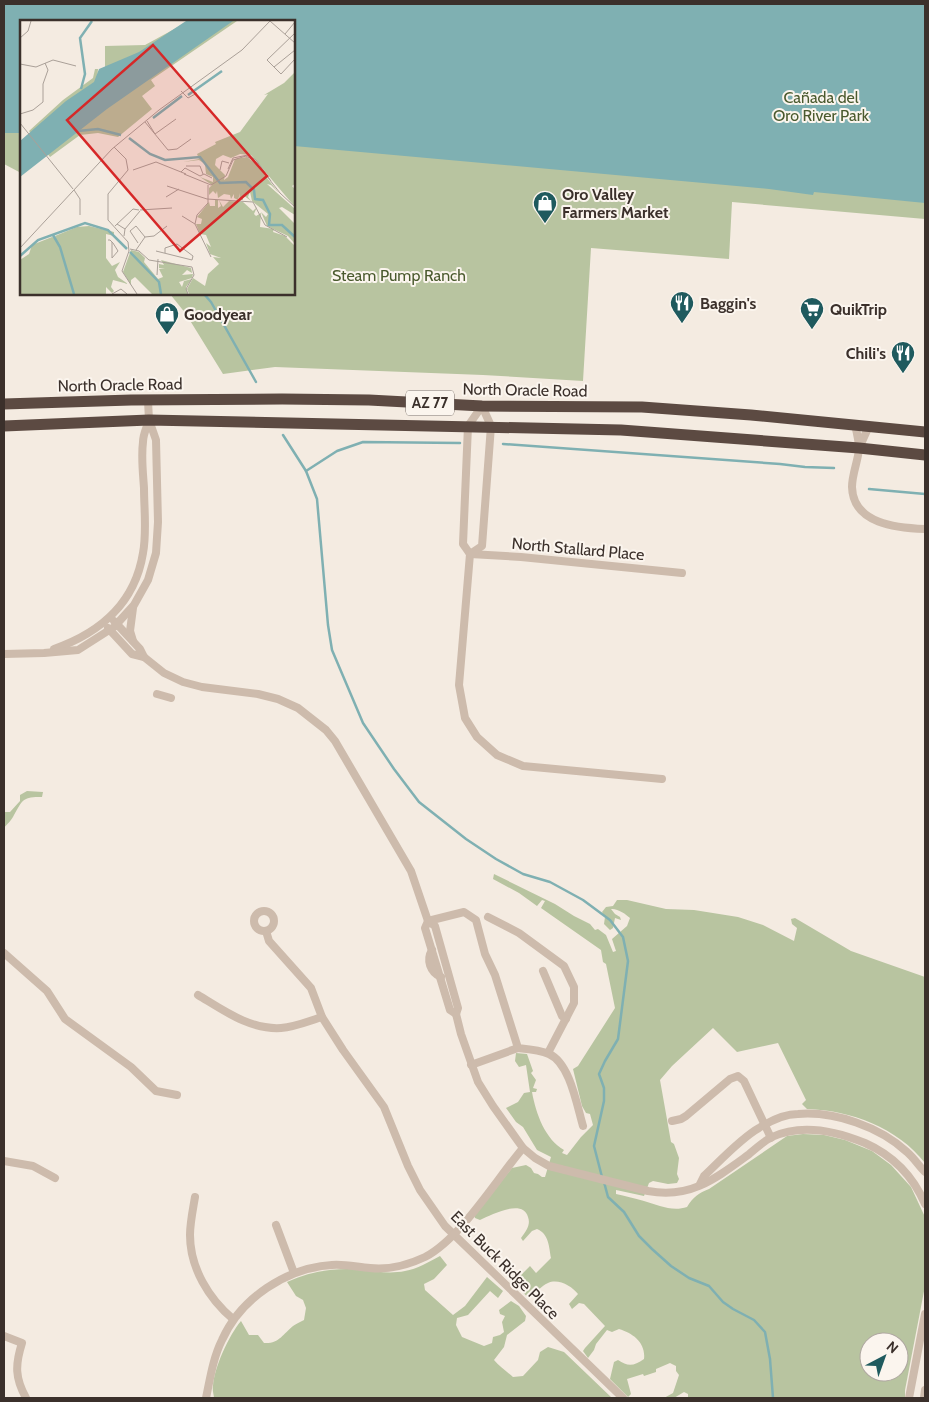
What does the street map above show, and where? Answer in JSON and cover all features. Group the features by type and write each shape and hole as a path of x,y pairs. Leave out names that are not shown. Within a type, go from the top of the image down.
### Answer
{"highway":[{"name":"North Oracle Road","path":"4,404 369,400 482,406 642,407 751,415 925,432"},
{"name":"AZ 77","path":"4,426 149,420 621,430 859,448 925,455"}],"street":[{"path":"4,654 78,650 117,624 133,606 148,580 156,552 158,522 156,440 149,420 148,401"},
{"path":"482,406 468,426 463,544 470,554 459,685 464,718 477,737 498,755 523,766 662,779"},
{"path":"470,554 482,546 491,426 482,406"},
{"path":"44,653 73,642 103,623 127,598 138,577 144,552 142,441 149,420"},
{"path":"855,425 859,448"},
{"path":"869,426 859,448 852,487 855,502 863,513 878,522 925,529"},
{"name":"North Stallard Place","path":"470,554 521,557 682,573"},
{"path":"133,606 130,631 134,643"},
{"path":"110,616 140,649 144,657"},
{"path":"103,623 132,654 144,657 164,673 184,682 202,687 258,694 278,699 298,708 326,730 335,741 411,871 428,921 435,926 458,1008 456,1014 478,1082 523,1148 535,1158 549,1166 664,1194 680,1192 710,1182 771,1138 790,1131 810,1129 855,1139 877,1149 902,1168 917,1187 925,1204"},
{"path":"157,694 171,698"},
{"path":"428,921 464,912 476,920 485,954 494,975 518,1048"},
{"path":"488,917 520,933 564,966 574,987 574,1004 548,1053"},
{"path":"428,921 425,928 450,1010 456,1014"},
{"name":"East Buck Ridge Place","path":"266,931 269,940 311,988 322,1016 343,1050 384,1107 420,1190 445,1226 623,1398"},
{"path":"4,953 47,991 69,1023 131,1067 156,1091 178,1095"},
{"path":"543,971 562,1016 566,1019"},
{"path":"198,996 243,1021 264,1027 280,1028 298,1025 322,1016"},
{"path":"471,1065 518,1048 548,1053 557,1059 567,1074 583,1126"},
{"path":"672,1121 686,1116 730,1079 738,1076 744,1081 771,1138"},
{"path":"700,1184 704,1176 748,1135 765,1124 782,1117 797,1114 820,1115 851,1121 875,1131 907,1152 925,1172"},
{"path":"206,1398 215,1355 233,1319 268,1287 294,1272 332,1265 372,1268 397,1266 414,1262 426,1256 439,1248 453,1235 523,1148"},
{"path":"4,1161 33,1166 55,1178"},
{"path":"195,1197 190,1235 191,1250 197,1270 212,1299 233,1319"},
{"path":"276,1225 294,1272"},
{"path":"909,1398 925,1314"},
{"path":"4,1336 22,1343 17,1359 17,1377 26,1398"},
{"path":"924,1398 925,1390"}],"green space":[{"name":"Cañada del Oro River Park","path":"4,4 925,4 925,219 732,202 729,259 591,248 583,381 275,367 223,374 186,314 171,295 295,295 295,20 20,20 20,172 4,164"},
{"path":"27,791 43,792 42,797 24,800 4,828 4,812 10,812 20,801 20,795"},
{"path":"494,874 555,904 590,924 595,930 598,929 606,935 613,952 616,951 612,939 627,926 630,918 619,910 611,909 621,920 615,918 613,928 610,930 604,924 605,917 602,912 606,907 613,906 617,900 627,900 666,909 694,910 738,917 763,925 794,941 797,928 792,924 791,919 795,918 851,951 925,977 925,1163 901,1140 872,1123 840,1113 807,1109 802,1104 806,1100 778,1043 737,1052 713,1028 672,1066 660,1080 671,1142 674,1144 679,1158 677,1174 679,1179 677,1183 668,1184 653,1181 649,1183 644,1196 616,1190 616,1194 676,1209 687,1207 696,1196 787,1136 803,1134 824,1135 845,1140 872,1151 891,1165 911,1187 925,1217 925,1286 909,1369 909,1332 859,1332 859,1382 907,1382 905,1398 688,1398 688,1394 684,1392 674,1398 664,1398 673,1393 679,1375 676,1371 676,1366 670,1363 656,1369 656,1372 627,1379 631,1394 628,1397 610,1379 614,1362 618,1360 631,1365 644,1359 643,1348 634,1336 619,1329 612,1332 607,1330 588,1358 583,1351 605,1326 584,1304 579,1303 572,1309 569,1304 578,1294 569,1286 556,1281 543,1286 529,1299 514,1282 530,1266 536,1273 551,1258 546,1237 537,1229 532,1231 523,1241 521,1238 528,1228 529,1220 525,1211 520,1209 506,1210 480,1220 475,1218 474,1215 512,1168 526,1165 534,1173 545,1177 551,1157 537,1150 523,1127 516,1122 506,1108 518,1102 524,1093 530,1092 526,1065 519,1067 515,1061 516,1053 527,1054 533,1071 531,1073 536,1080 533,1088 537,1089 536,1092 532,1092 542,1125 557,1145 564,1150 562,1153 567,1155 593,1125 590,1114 586,1113 582,1106 573,1069 578,1066 615,1008 606,964 603,962 601,950 541,908 545,901 542,900 537,906 519,893 493,879"},
{"path":"440,1256 447,1265 434,1279 424,1284 425,1290 453,1315 465,1306 487,1277 503,1291 498,1298 490,1291 468,1315 457,1318 456,1325 462,1337 484,1346 492,1343 493,1337 504,1332 502,1322 505,1316 500,1314 499,1310 511,1301 519,1306 526,1316 525,1321 507,1335 504,1347 494,1360 498,1364 513,1377 523,1376 538,1360 540,1352 548,1347 564,1352 612,1398 214,1398 214,1379 219,1361 241,1321 249,1335 258,1335 264,1343 269,1343 277,1340 293,1326 304,1320 306,1308 303,1300 296,1296 287,1282 316,1272 331,1270 405,1271"}],"water":[{"name":"Cañada del Oro River Park","path":"4,4 925,4 925,203 814,192 813,195 769,189 295,146 295,20 20,20 20,133 4,133"}],"waterway":[{"path":"205,295 211,302 256,382"},
{"path":"283,435 306,471 317,499 328,625 332,650 363,723 394,769 419,802 466,839 523,874 550,882 583,900 610,920 623,937 628,961 618,1039 599,1074 604,1088 604,1101 594,1146 602,1177"},
{"path":"306,471 337,451 363,442 460,443"},
{"path":"503,444 834,468"},
{"path":"869,489 925,494"},
{"path":"604,1182 608,1197 624,1212 639,1236 652,1249 671,1266 689,1278 709,1286 723,1302 754,1320 765,1332 770,1359 773,1398"}],"place":[{"name":"Oro Valley Farmers Market","path":"545,224"},
{"name":"Baggin's","path":"682,324"},
{"name":"QuikTrip","path":"812,330"},
{"name":"Goodyear","path":"167,335"},
{"name":"Chili's","path":"903,374"}],"park label":[{"name":"Steam Pump Ranch","path":"399,275"}]}
